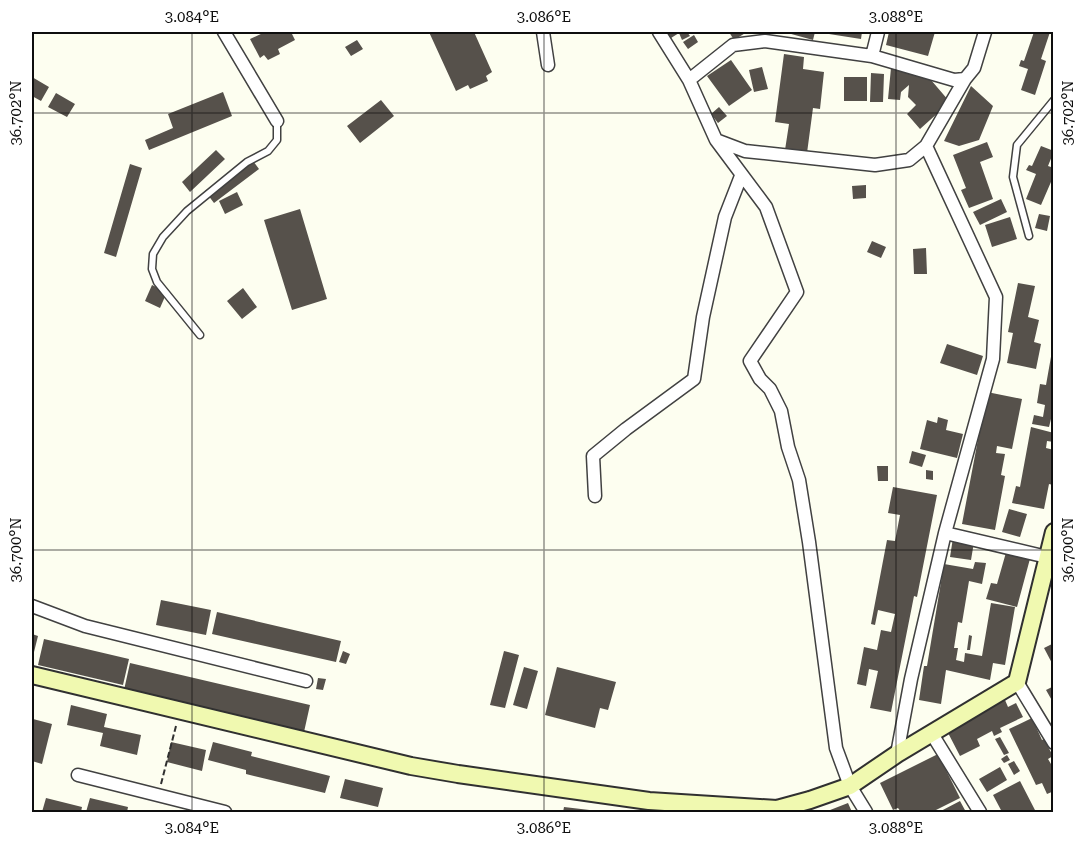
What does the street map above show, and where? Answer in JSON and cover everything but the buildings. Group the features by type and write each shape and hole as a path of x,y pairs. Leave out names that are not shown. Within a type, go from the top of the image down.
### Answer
{"street":[{"path":"224,32 277,121"},
{"path":"543,32 548,65"},
{"path":"659,32 689,80 716,140 766,207 797,292 750,361 760,379 770,389 781,411 788,447 799,480 836,748 850,786 866,813"},
{"path":"872,56 878,32"},
{"path":"716,140 745,151 875,165 909,160 927,146 965,79 974,68 985,32"},
{"path":"689,80 733,45 766,37 872,56 954,80 965,79"},
{"path":"897,754 911,679 945,533 993,359 996,297 927,146"},
{"path":"595,496 593,456 694,379 703,317 725,217 741,176"},
{"path":"1053,532 1017,682 1053,743"},
{"path":"945,533 1047,557"},
{"path":"32,606 85,626 306,681"},
{"path":"32,675 411,766 650,807 777,811 850,786 897,754 1017,682"},
{"path":"932,734 980,813"},
{"path":"78,775 225,813"}],"lane":[{"path":"1029,236 1013,177 1017,145 1052,103"},
{"path":"200,335 157,282 152,269 153,254 163,237 187,210 247,162 268,151 277,140 277,121"}],"path":[{"path":"158,795 180,710"}]}
